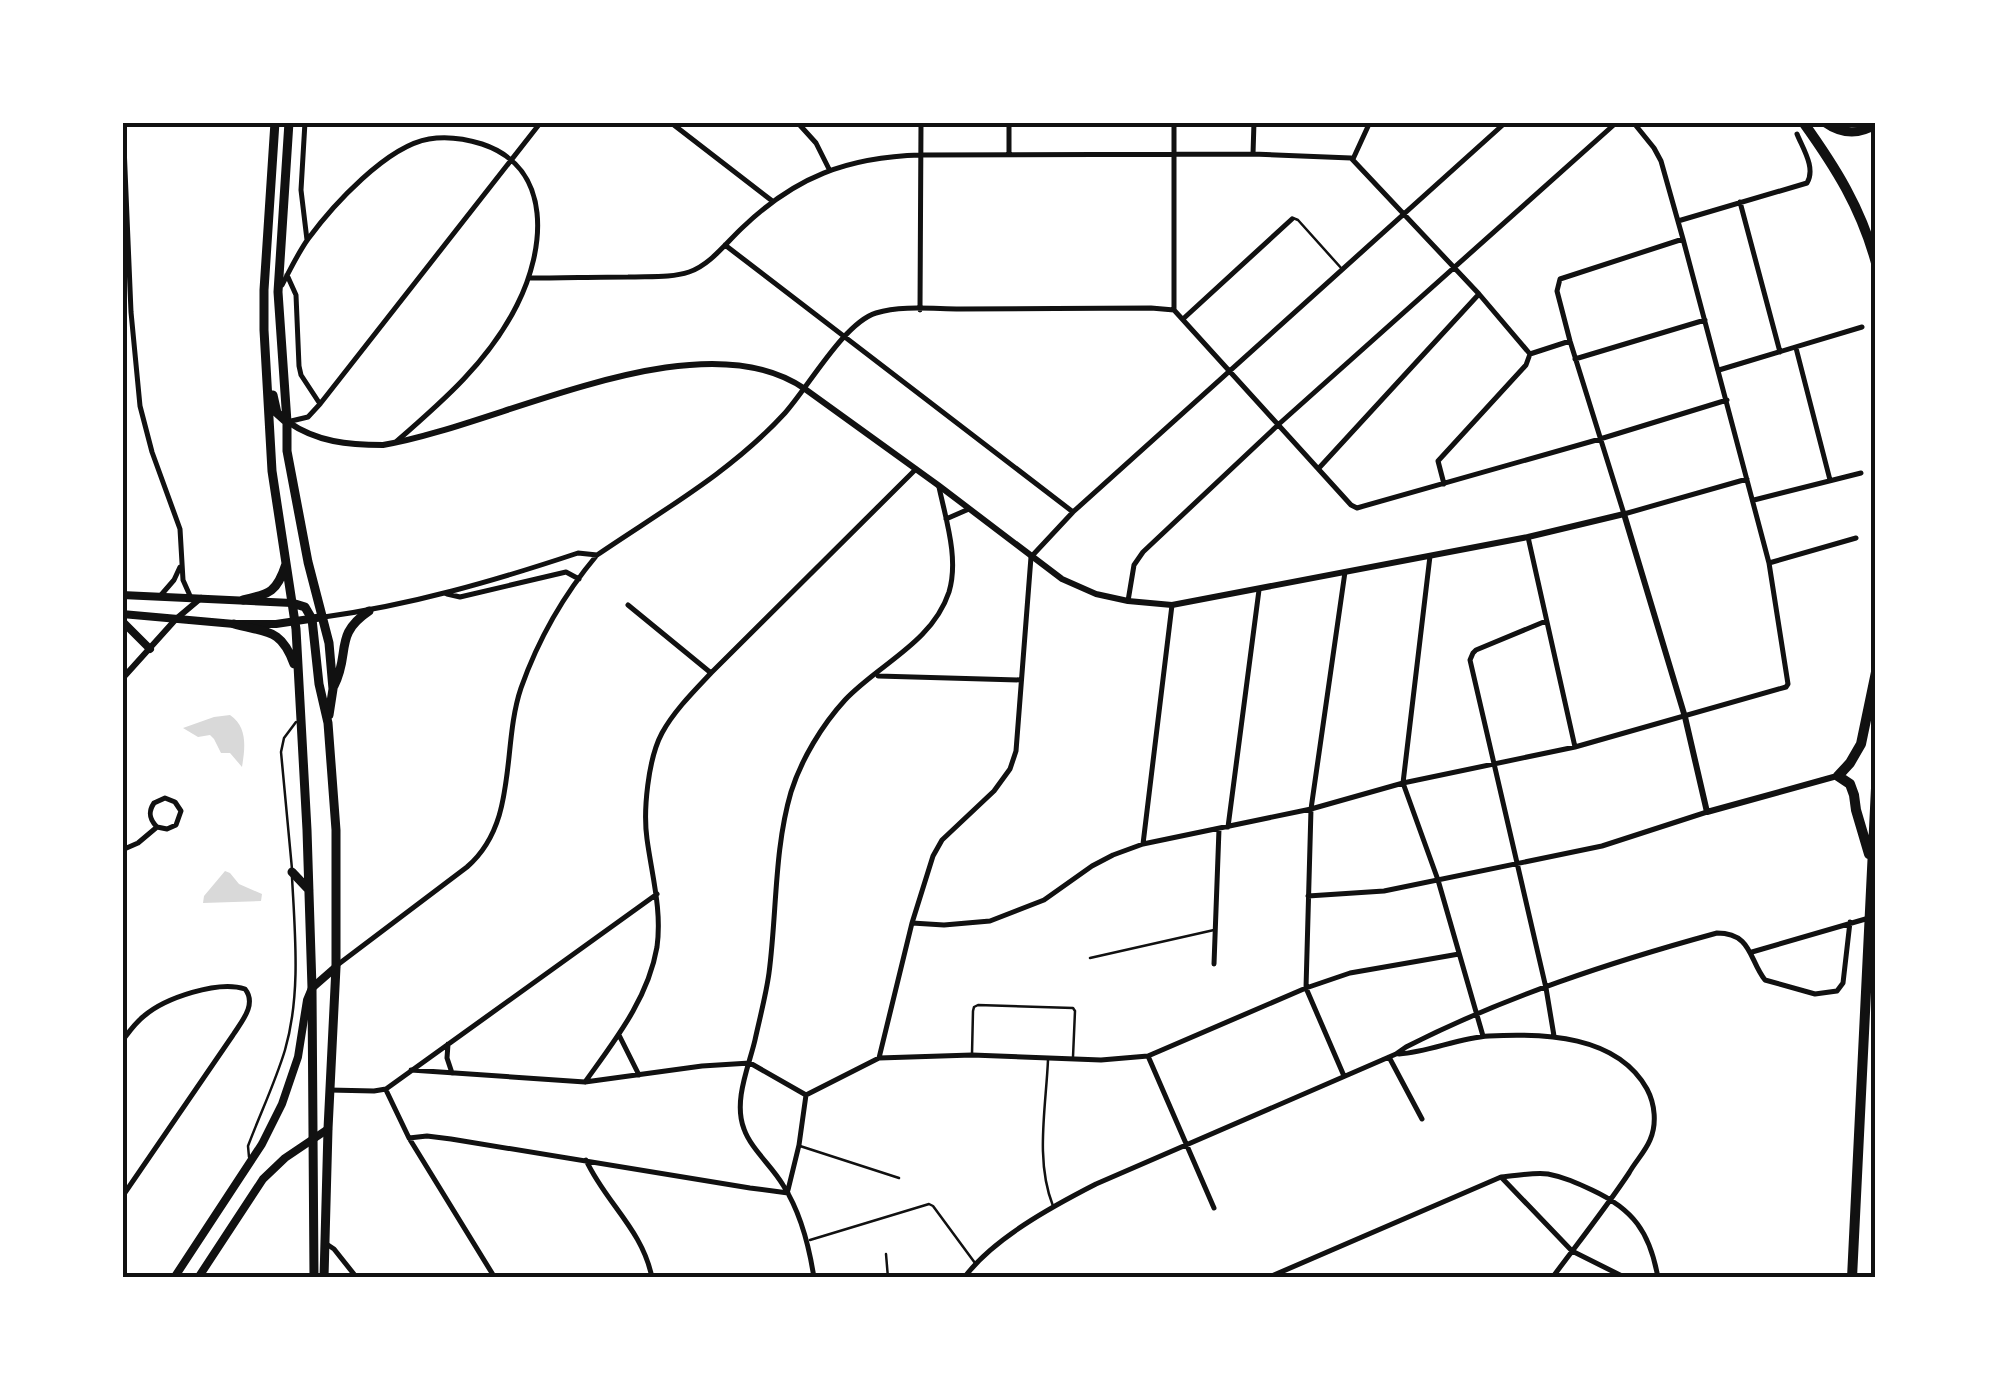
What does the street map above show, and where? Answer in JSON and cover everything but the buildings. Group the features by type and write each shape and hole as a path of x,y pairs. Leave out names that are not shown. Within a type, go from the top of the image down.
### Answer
{"highway":[{"path":"1800,128 1848,188 1876,263"},
{"path":"1872,861 1850,784 1838,776 1860,744 1876,672"},
{"path":"1852,1278 1876,788"}],"main road":[{"path":"275,122 264,290 266,363 272,470 295,621 309,890 314,1138 324,1278"},
{"path":"1824,122 1841,132 1855,133 1876,124"},
{"path":"288,124 278,292 287,451 318,618 319,684 328,723 336,830 336,966 330,1090 321,1243 314,1278"},
{"path":"266,363 277,412 287,422"},
{"path":"242,600 272,592 286,561"},
{"path":"122,595 305,606 318,618 329,643 332,688 328,723"},
{"path":"332,688 343,668 347,630 369,610"},
{"path":"122,617 234,624 318,618"},
{"path":"122,617 150,649"},
{"path":"234,624 283,640 296,672"},
{"path":"292,872 309,890"},
{"path":"174,1278 262,1144 282,1104 298,1057 307,1000 312,988 336,966"},
{"path":"198,1278 263,1178 284,1158 328,1128"}],"street":[{"path":"122,680 196,598 183,580 180,529 143,424 131,312 123,122"},
{"path":"306,122 301,190 307,240"},
{"path":"287,422 308,417 320,404 541,122"},
{"path":"670,122 772,200"},
{"path":"679,130 685,122"},
{"path":"797,122 816,142 830,170"},
{"path":"920,310 921,122"},
{"path":"1009,154 1010,122"},
{"path":"1174,122 1174,310"},
{"path":"1254,122 1254,154"},
{"path":"1352,159 1370,122"},
{"path":"880,1058 932,856 942,840 994,791 1010,769 1016,750 1030,557 1073,512 1506,122"},
{"path":"1128,601 1136,559 1279,424 1617,122"},
{"path":"912,923 990,921 1044,900 1092,866 1142,844 1311,809 1403,782 1575,747 1788,684 1769,563 1684,239 1660,161 1633,122"},
{"path":"1678,221 1810,182 1812,175 1800,128"},
{"path":"278,292 307,240 365,177 410,146 428,139 470,140 511,160 525,176 537,212 539,237 517,306 479,363 396,443"},
{"path":"529,278 677,275 697,269 772,200 830,170 872,158 1254,154 1352,159 1530,354"},
{"path":"283,189 301,190"},
{"path":"1740,202 1780,352"},
{"path":"1183,319 1292,218"},
{"path":"1684,239 1560,279 1557,291 1686,717 1707,812"},
{"path":"725,245 1073,512"},
{"path":"288,275 296,296 298,366 320,404"},
{"path":"1319,468 1479,294"},
{"path":"336,966 467,867 491,838 501,813 512,724 521,689 561,606 597,555 708,482 774,425 844,337 875,313 1174,310 1357,508 1727,400"},
{"path":"122,318 131,312"},
{"path":"1575,359 1706,320"},
{"path":"1720,370 1862,327"},
{"path":"1530,354 1570,341"},
{"path":"1796,348 1830,480"},
{"path":"1444,484 1438,461 1526,365 1530,354"},
{"path":"287,422 344,444 396,443 662,366 746,366 784,376 805,389 1062,579 1096,594 1172,605 1528,537 1747,479"},
{"path":"585,1082 639,1003 653,965 660,917 646,835 649,785 663,732 711,673 916,469"},
{"path":"1754,500 1861,472"},
{"path":"814,1278 808,1241 788,1192 743,1128 742,1094 768,976 780,841 792,788 804,760 845,700 938,616 949,590 952,562 938,484"},
{"path":"946,519 969,509"},
{"path":"1528,537 1575,747"},
{"path":"1769,563 1856,538"},
{"path":"318,618 447,594 578,553 597,555"},
{"path":"1430,556 1403,782 1438,880 1482,1036"},
{"path":"159,598 182,565"},
{"path":"447,594 460,597 566,572 579,579"},
{"path":"1344,1076 1306,988 1311,809 1345,572"},
{"path":"1228,827 1259,590"},
{"path":"628,605 711,673"},
{"path":"1142,844 1172,605"},
{"path":"1546,621 1470,656 1554,1036"},
{"path":"875,676 1021,680"},
{"path":"1308,896 1384,891 1602,846 1838,776"},
{"path":"122,850 157,827 172,828 179,821 180,811 175,802 164,798 154,802 150,818 157,827"},
{"path":"1214,964 1219,829"},
{"path":"330,1090 386,1090 656,894"},
{"path":"1752,952 1869,918"},
{"path":"964,1278 974,1263 1054,1206 1096,1184 1392,1056 1475,1014 1654,950 1726,932 1752,952 1765,980 1815,994 1834,992 1843,983 1850,922"},
{"path":"806,1096 880,1058 1114,1060 1148,1056 1350,972 1460,954"},
{"path":"122,1041 154,1008 196,992 229,986 239,986 248,992 250,1003 244,1017 122,1196"},
{"path":"618,1035 639,1075"},
{"path":"1392,1056 1482,1036 1554,1036 1618,1057 1630,1065 1651,1096 1654,1120 1650,1140 1552,1278"},
{"path":"448,1044 452,1073"},
{"path":"1148,1056 1214,1208"},
{"path":"1392,1056 1422,1119"},
{"path":"412,1070 585,1082 750,1063 806,1096"},
{"path":"386,1090 409,1138 495,1278"},
{"path":"788,1192 806,1096"},
{"path":"409,1138 451,1139 788,1192"},
{"path":"586,1160 593,1177 633,1229 652,1278"},
{"path":"1267,1278 1502,1178 1546,1174 1568,1179 1611,1199 1632,1215 1647,1236 1658,1278"},
{"path":"1502,1178 1572,1250 1626,1278"},
{"path":"321,1243 357,1278"}],"lane":[{"path":"1292,218 1342,269"},
{"path":"250,1161 248,1146 286,1048 292,1014 292,872 282,752 284,738 300,717"},
{"path":"1090,958 1216,930"},
{"path":"972,1056 973,1011 978,1004 1073,1008 1072,1059"},
{"path":"1048,1059 1043,1164 1054,1206"},
{"path":"799,1145 899,1178"},
{"path":"808,1241 928,1204 974,1263"},
{"path":"886,1254 888,1278"}],"shaded area":[{"path":"230,715 242,732 242,767 230,753 221,753 210,735 198,737 183,728"},
{"path":"225,871 239,884 262,894 261,901 203,903 204,896"}]}
